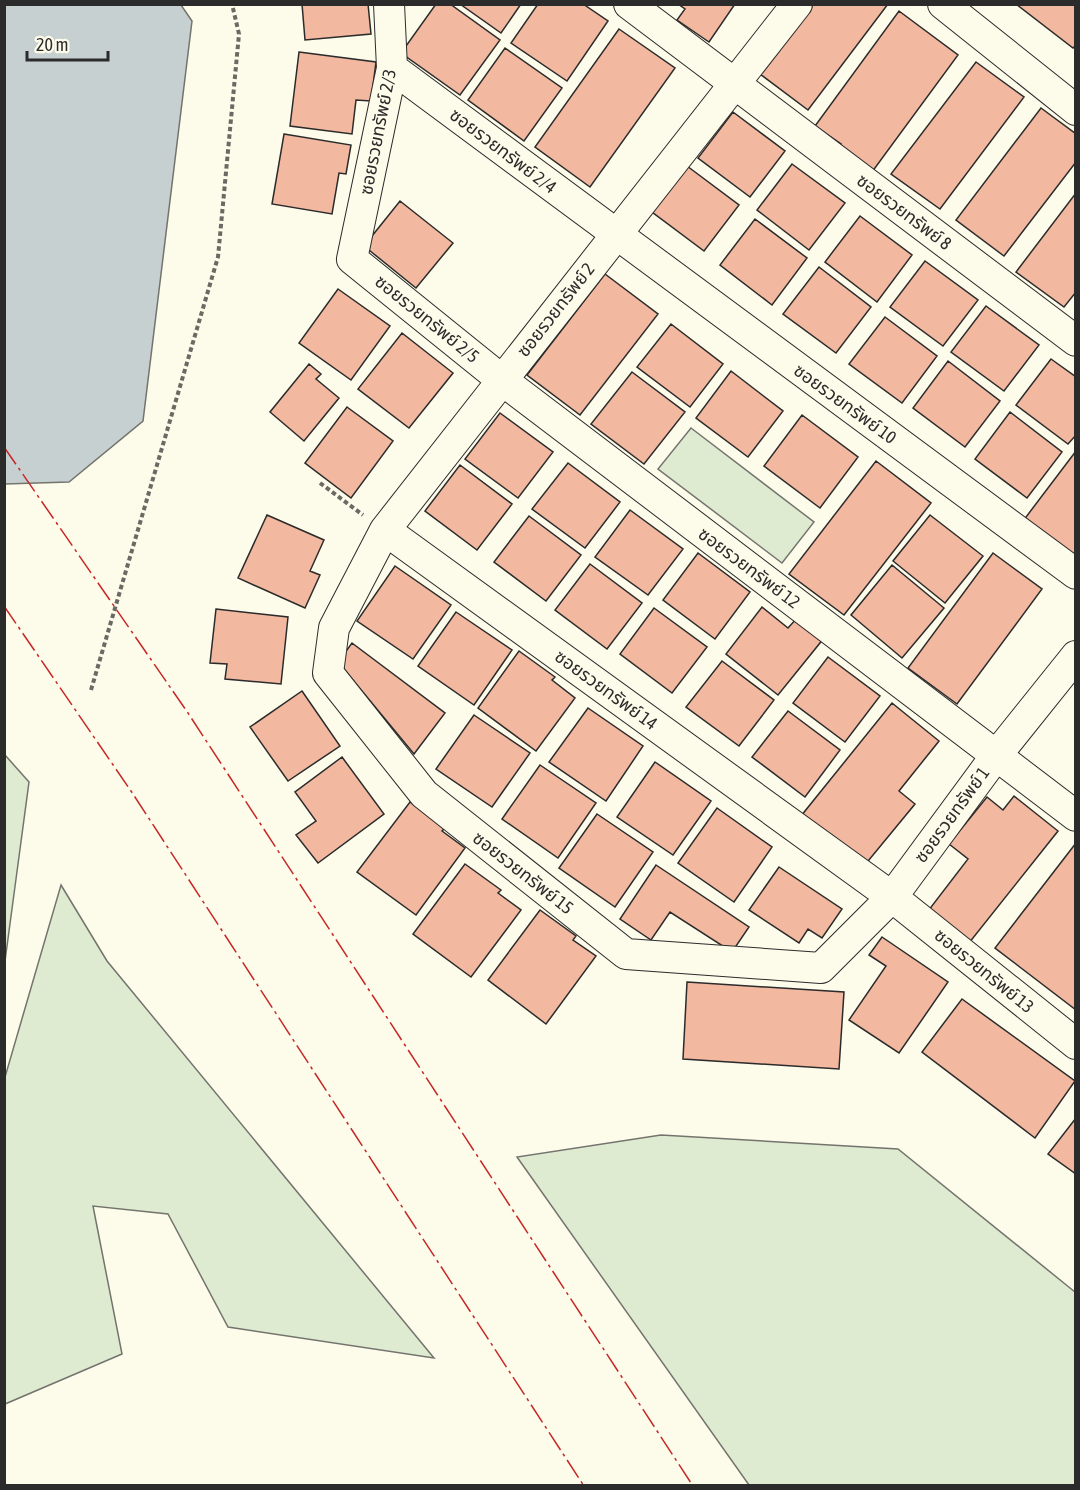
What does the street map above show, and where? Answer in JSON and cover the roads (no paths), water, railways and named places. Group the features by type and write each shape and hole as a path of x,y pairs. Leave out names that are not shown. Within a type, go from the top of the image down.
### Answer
{"street":[{"name":"ซอยรวยทรัพย์ 2/3","path":"352,259 392,68 389,4"},
{"path":"628,4 733,83"},
{"name":"ซอยรวยทรัพย์ 2","path":"334,628 385,530 797,4"},
{"path":"943,4 1076,110"},
{"name":"ซอยรวยทรัพย์ 2/4","path":"392,68 615,234"},
{"name":"ซอยรวยทรัพย์ 8","path":"733,83 1076,341"},
{"name":"ซอยรวยทรัพย์ 10","path":"615,234 1076,574"},
{"name":"ซอยรวยทรัพย์ 2/5","path":"352,259 502,380"},
{"name":"ซอยรวยทรัพย์ 12","path":"502,380 995,757 1076,816"},
{"name":"ซอยรวยทรัพย์ 14","path":"385,530 892,897"},
{"name":"ซอยรวยทรัพย์ 15","path":"334,628 328,673 423,794 626,954 821,968"},
{"name":"ซอยรวยทรัพย์ 1","path":"821,968 892,897 995,757 1076,656"},
{"name":"ซอยรวยทรัพย์ 13","path":"892,897 1076,1044"}]}
